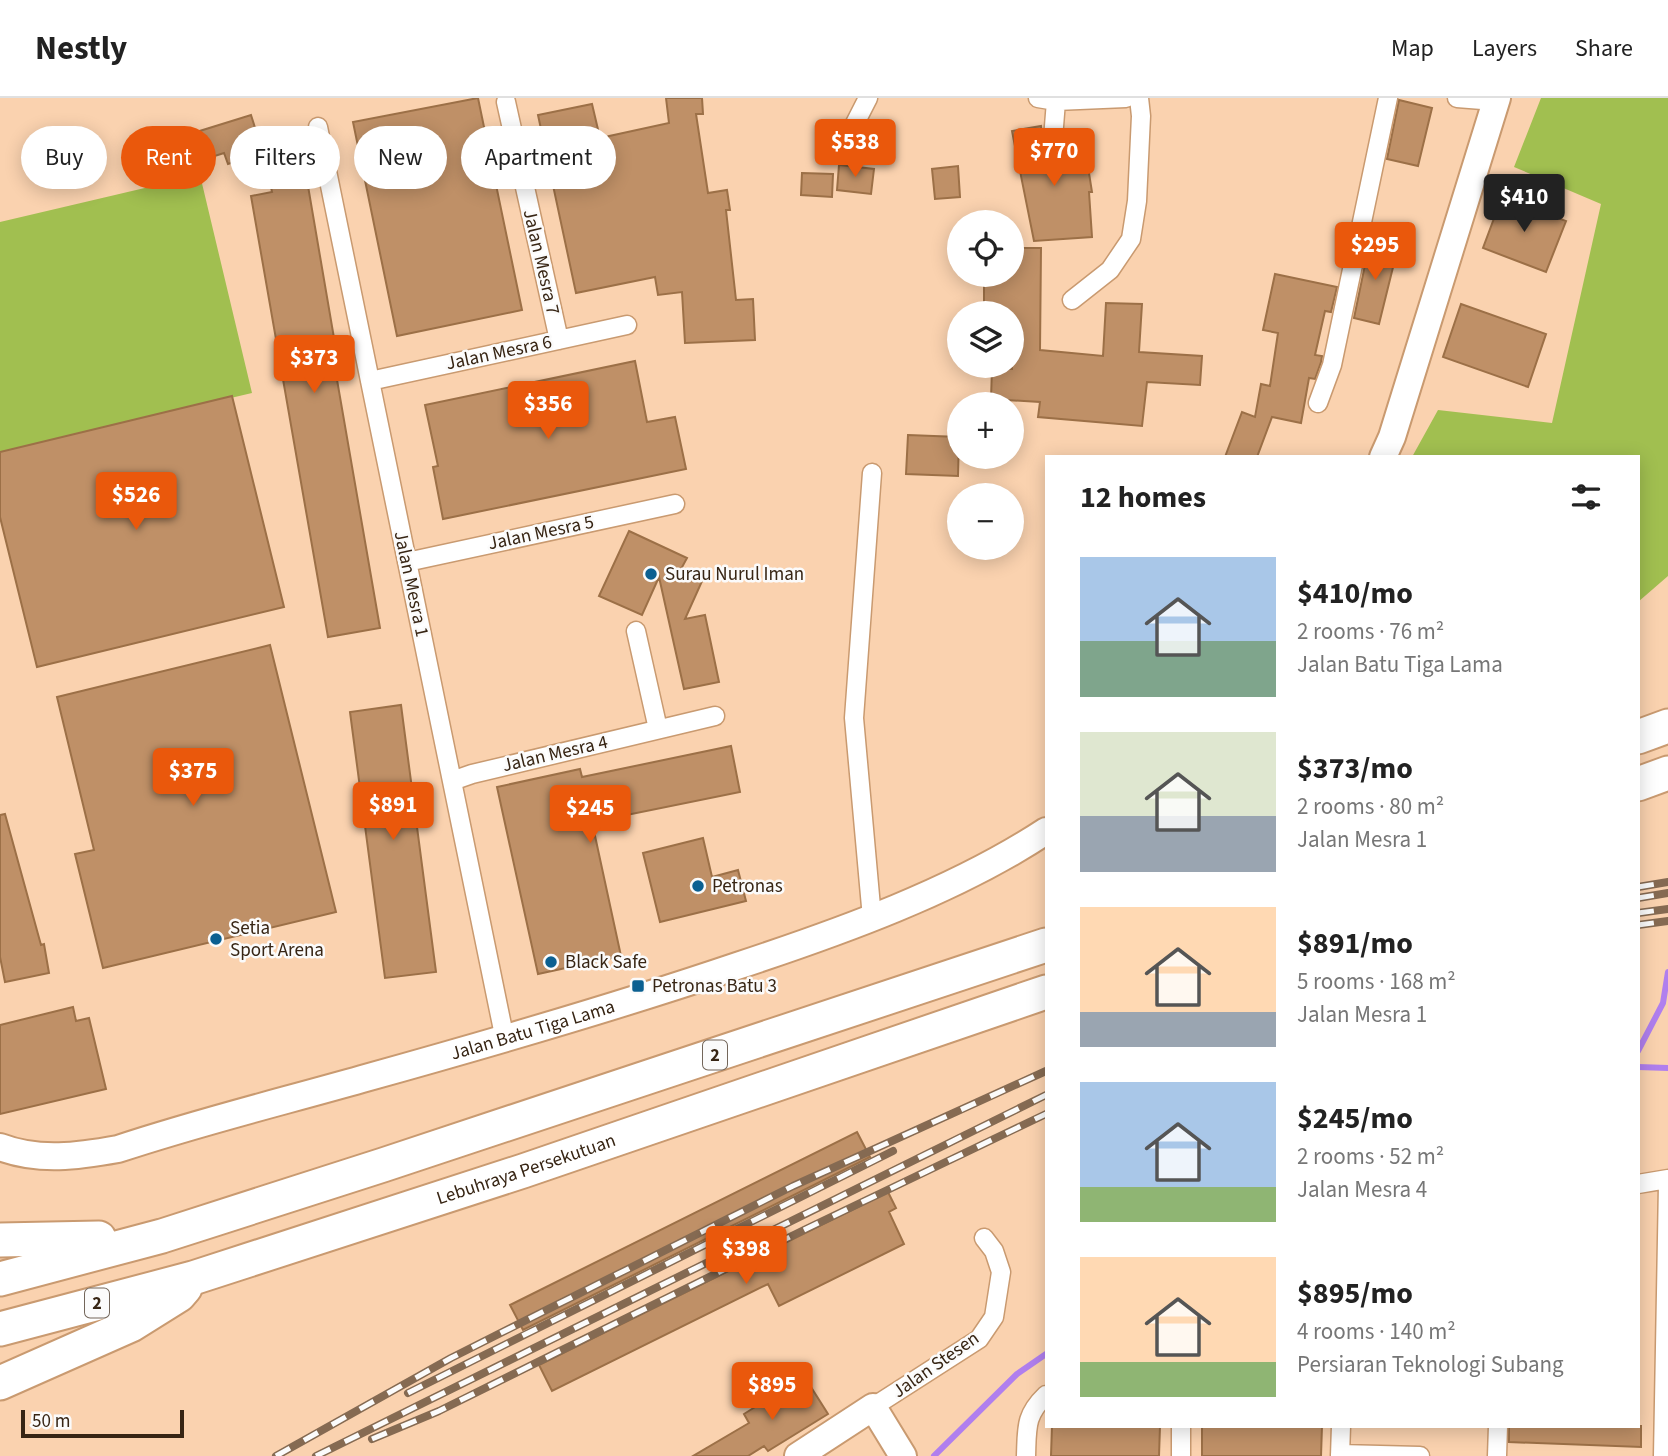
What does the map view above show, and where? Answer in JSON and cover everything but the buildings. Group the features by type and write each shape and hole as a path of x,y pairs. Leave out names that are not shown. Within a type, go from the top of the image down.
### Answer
{"highway":[{"path":"1640,736 1668,726"},
{"path":"1640,783 1668,773"},
{"name":"2","path":"0,1279 162,1236 1045,945"},
{"name":"Lebuhraya Persekutuan","path":"0,1329 193,1278 523,1171 1045,992"},
{"path":"0,1240 162,1236"},
{"path":"0,1383 131,1325 179,1295 193,1278"}],"street":[{"path":"845,143 868,98"},
{"path":"1038,98 1056,101 1126,98"},
{"path":"1072,300 1111,270 1131,239 1137,201 1141,116 1139,98"},
{"path":"1318,403 1332,365 1388,98"},
{"path":"1384,455 1392,438 1496,100 1457,98"},
{"path":"1054,139 1056,101"},
{"name":"Jalan Mesra 7","path":"506,102 559,340"},
{"name":"Jalan Mesra 1","path":"331,189 505,1040"},
{"name":"Jalan Mesra 6","path":"370,382 627,325"},
{"path":"872,473 854,718 872,918"},
{"name":"Jalan Mesra 5","path":"407,562 674,504"},
{"path":"636,631 658,729"},
{"name":"Jalan Mesra 4","path":"452,781 715,716"},
{"name":"Jalan Batu Tiga Lama","path":"0,1147 40,1156 74,1157 118,1149 505,1040 716,974 872,918 972,874 1045,832"},
{"path":"1640,1184 1668,1182 1663,1456"},
{"name":"Jalan Stesen","path":"873,1407 979,1339 994,1317 1001,1272 994,1251 984,1238"},
{"path":"1026,1456 1028,1420 1040,1401"},
{"path":"798,1456 873,1407 898,1449"},
{"path":"1181,1428 1181,1456"},
{"path":"1341,1428 1340,1455 1420,1456"},
{"path":"1497,1456 1498,1428"}],"green space":[{"path":"1541,98 1668,98 1668,576 1640,600 1640,455 1413,455 1438,410 1552,423 1601,204 1514,167"},
{"path":"140,189 203,189 252,393 0,452 0,222"}],"waterway":[{"path":"1640,1047 1663,1003 1668,972"},
{"path":"1640,1067 1668,1068"},
{"path":"934,1456 1017,1374 1045,1355"}],"railway":[{"path":"1640,887 1668,882"},
{"path":"1640,898 1668,893"},
{"path":"1640,913 1668,909"},
{"path":"1640,925 1668,921"},
{"path":"276,1456 451,1358 793,1186 1045,1071"},
{"path":"316,1456 1045,1095"},
{"path":"372,1439 439,1411 806,1229 1045,1114"},
{"path":"408,1393 893,1151"}],"place":[{"name":"Surau Nurul Iman","path":"651,574"},
{"name":"Petronas","path":"698,886"},
{"name":"Setia Sport Arena","path":"216,939"},
{"name":"Black Safe","path":"551,962"},
{"name":"Petronas Batu 3","path":"638,986"}]}
